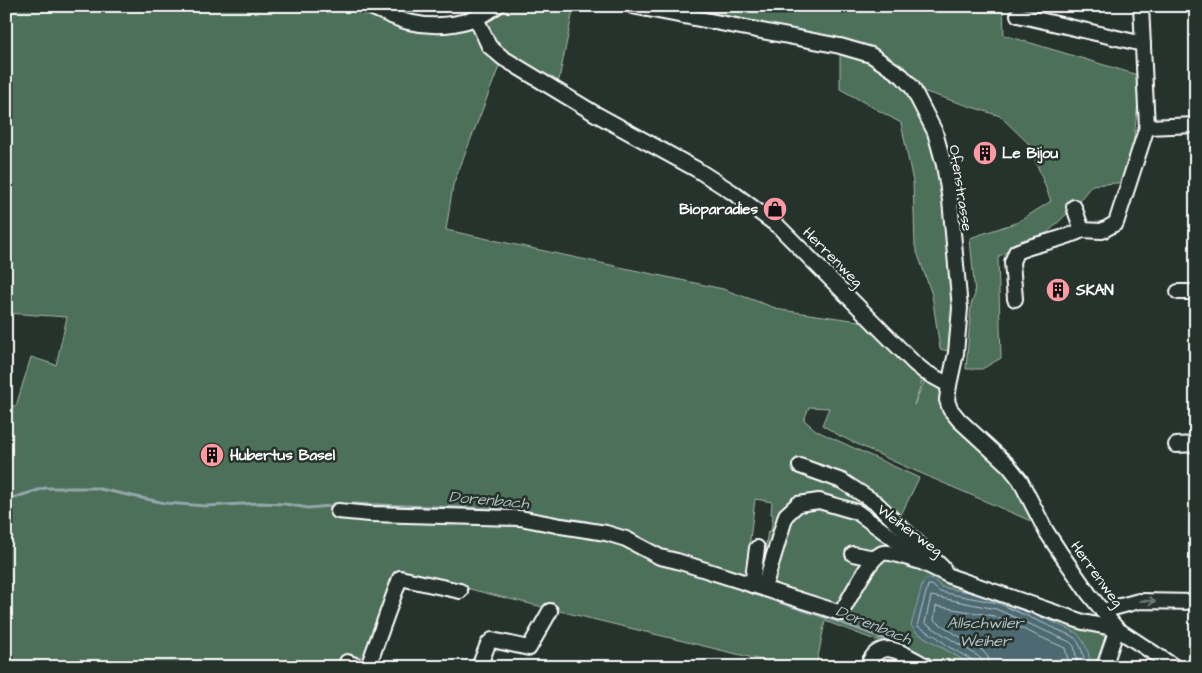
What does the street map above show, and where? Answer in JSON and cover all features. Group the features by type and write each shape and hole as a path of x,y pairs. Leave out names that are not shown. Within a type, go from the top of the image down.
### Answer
{"street":[{"path":"368,6 407,22 431,26 453,25 476,18 497,6"},
{"name":"Ofenstrasse","path":"632,6 856,50 871,55 902,76 912,87 935,132 944,165 950,200 960,308 956,353 949,385"},
{"path":"1015,299 1012,262 1016,252 1070,236 1082,230 1102,231 1116,223 1147,127 1141,6"},
{"path":"1018,15 1143,44"},
{"name":"Herrenweg","path":"476,18 489,46 503,58 594,113 696,169 779,226 914,363 925,372 949,385 947,400 950,409 959,420 1008,465 1020,480 1046,531 1099,607 1117,629 1175,667"},
{"path":"1147,127 1196,125"},
{"path":"1074,207 1082,230"},
{"path":"1178,292 1196,292"},
{"path":"1176,445 1196,444"},
{"path":"800,466 842,481 876,503 952,577"},
{"name":"Weiherweg","path":"758,586 786,515 798,504 819,501 856,512 922,562 952,577 1078,620 1117,629"},
{"path":"338,511 370,514 520,518 606,533 626,539 672,560 841,613 867,568 882,553 922,562"},
{"path":"756,548 758,586"},
{"path":"853,554 875,558"},
{"path":"368,667 400,578 460,591"},
{"path":"1078,620 1099,607 1138,601 1196,602"},
{"path":"479,667 488,644 492,640 529,648 550,611"},
{"path":"1104,667 1117,629"},
{"path":"867,667 876,653 881,649 888,648 928,667"}],"green space":[{"path":"6,6 416,6 415,12 407,21 431,26 497,6 574,6 557,89 502,59 453,185 446,230 723,289 781,310 859,321 869,317 925,372 914,405 927,375 941,388 944,404 1003,465 1016,483 1036,520 1033,522 840,436 822,425 829,408 809,407 804,420 817,431 919,478 901,515 965,578 1095,630 1105,637 1097,667 1089,667 1090,662 1000,598 941,587 935,581 916,632 975,667 937,667 883,640 875,640 825,621 816,667 790,667 485,593 399,570 364,654 345,667 6,667 6,405 16,406 31,357 56,365 67,317 6,313","holes":["755,499 772,502 771,531 768,531 765,550 749,547"]},
{"path":"632,6 1003,6 1004,35 1141,76 1129,182 1092,185 1074,207 1047,233 1015,247 998,257 1001,358 982,369 966,369 971,305 975,294 970,238 1018,222 1051,201 1029,144 1000,116 913,88 944,165 956,353 940,349 932,295 915,246 913,182 901,123 840,89 840,46"}],"water":[{"name":"Allschwiler Weiher","path":"928,578 935,581 941,587 1000,598 1077,633 1085,644 1090,662 1089,667 975,667 916,632 911,626 923,582"}],"waterway":[{"name":"Dorenbach","path":"6,500 45,488 95,488 165,503 206,506 260,503 285,504 308,508 352,504 506,511"},
{"name":"Dorenbach","path":"545,516 598,525"},
{"name":"Dorenbach","path":"740,588 858,628 896,644"},
{"name":"Dorenbach","path":"929,660 943,667"}],"place":[{"name":"Le Bijou","path":"985,153"},
{"name":"Bioparadies","path":"775,209"},
{"name":"SKAN","path":"1058,290"},
{"name":"Hubertus Basel","path":"212,455"}]}
